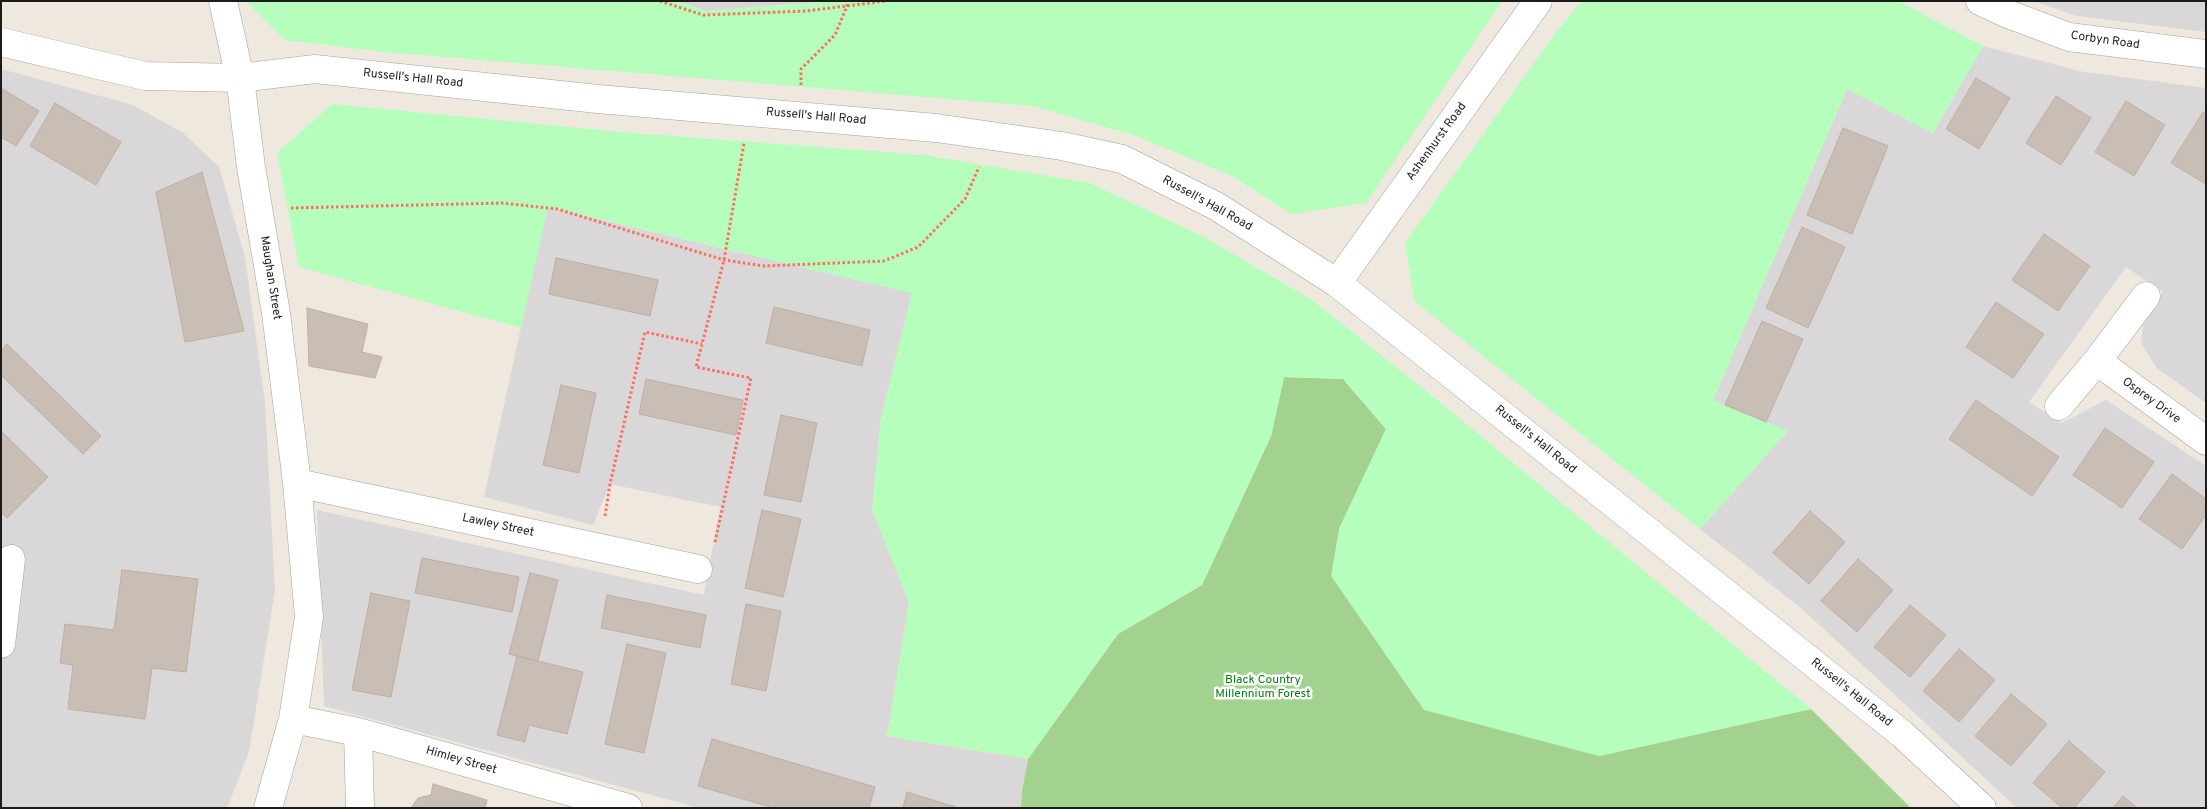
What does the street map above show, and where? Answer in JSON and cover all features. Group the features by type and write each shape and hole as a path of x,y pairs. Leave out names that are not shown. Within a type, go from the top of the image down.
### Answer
{"street":[{"name":"Maughan Street","path":"224,1 240,78 276,313 298,483 309,617 293,719 268,808"},
{"name":"Ashenhurst Road","path":"1337,283 1538,1"},
{"name":"Corbyn Road","path":"1980,1 2068,37 2206,54"},
{"path":"1,42 144,76 240,78"},
{"name":"Russell's Hall Road","path":"240,78 315,69 598,99 936,128 1062,146 1122,159 1216,206 1337,283 1902,734 1982,808"},
{"path":"2059,406 2097,361 2146,296"},
{"name":"Osprey Drive","path":"2097,361 2206,441"},
{"name":"Lawley Street","path":"298,483 698,569"},
{"path":"1,644 11,560"},
{"name":"Himley Street","path":"293,719 358,732 628,808"},
{"path":"358,732 360,808"}],"path":[{"path":"660,1 703,15 806,11 849,4 886,1"},
{"path":"800,115 800,68 835,34 849,4"},
{"path":"259,210 502,203 557,209 724,260 764,266 884,261 918,247 965,199 992,136"},
{"path":"698,569 708,572 751,378 696,366 724,260 744,142"},
{"path":"600,548 610,484 645,332 702,344"}],"shaded area":[{"path":"677,1 836,1 706,11"},
{"path":"2033,1 2206,1 2206,32 2077,16"},
{"path":"1983,46 2084,72 2206,88 2206,403 2157,368 2141,343 2144,320 2163,292 2126,267 2029,402 2062,423 2106,400 2206,466 2206,808 2017,808 1801,608 1700,529 1788,431 1713,400 1847,89 1933,133"},
{"path":"1,69 133,105 183,133 219,167 245,257 265,403 275,590 249,752 227,808 1,808"},
{"path":"547,207 912,293 881,418 872,510 909,602 887,736 1028,759 1021,808 699,808 324,706 317,510 704,595 720,507 610,484 593,525 484,497"}],"green space":[{"path":"246,1 677,1 706,11 836,1 1502,1 1366,203 1291,214 1232,176 1136,136 1033,106 384,52 285,40"},
{"path":"1582,1 1898,1 1983,46 1933,133 1847,89 1713,400 1788,431 1700,529 1414,301 1405,243 1557,31"},
{"path":"332,104 621,132 924,155 1090,183 1204,237 1312,300 1436,399 1811,709 1599,756 1424,710 1331,576 1339,529 1386,429 1343,379 1284,377 1271,436 1202,585 1118,634 1028,759 887,736 909,602 872,510 881,418 912,293 548,207 521,328 299,267 277,153"},
{"name":"Black Country Millennium Forest","path":"1284,377 1343,379 1386,429 1339,529 1599,756 1811,709 1911,808 1021,808 1028,759 1118,634 1202,585 1271,436"}],"building":[{"path":"1976,78 2010,98 1979,149 1946,129"},
{"path":"1,88 39,111 16,146 1,137"},
{"path":"2056,96 2091,118 2061,165 2026,143"},
{"path":"2126,101 2165,125 2134,176 2095,152"},
{"path":"55,103 121,142 96,185 30,146"},
{"path":"2203,112 2206,114 2206,184 2171,163"},
{"path":"1843,128 1888,146 1852,234 1807,215"},
{"path":"202,172 244,331 185,342 156,192"},
{"path":"1802,227 1845,247 1808,328 1766,308"},
{"path":"2044,234 2090,266 2058,311 2012,280"},
{"path":"556,258 658,280 650,316 549,294"},
{"path":"1996,302 2044,334 2013,378 1966,347"},
{"path":"774,307 870,330 862,366 766,343"},
{"path":"307,308 368,324 362,352 382,357 375,378 309,366"},
{"path":"1762,321 1803,339 1766,422 1725,405"},
{"path":"7,344 101,436 83,454 1,375 1,351"},
{"path":"646,379 743,400 736,435 639,414"},
{"path":"561,385 596,393 579,473 543,465"},
{"path":"1976,400 2059,457 2032,496 1949,439"},
{"path":"781,415 817,423 801,502 764,495"},
{"path":"2105,428 2154,462 2122,508 2073,475"},
{"path":"1,431 48,477 7,518 1,512"},
{"path":"2172,474 2206,499 2206,515 2182,549 2139,519"},
{"path":"762,510 801,519 783,597 745,588"},
{"path":"1810,511 1845,542 1809,584 1773,553"},
{"path":"422,558 519,577 512,612 415,593"},
{"path":"1858,559 1893,590 1857,632 1821,601"},
{"path":"122,570 198,579 186,672 152,668 145,719 68,709 73,665 60,663 65,624 114,630"},
{"path":"530,573 558,580 538,661 509,654"},
{"path":"371,593 410,601 391,697 352,690"},
{"path":"607,595 706,615 700,648 601,628"},
{"path":"746,604 781,611 766,691 731,684"},
{"path":"1910,605 1946,635 1910,677 1874,647"},
{"path":"627,644 666,653 644,753 605,744"},
{"path":"1959,649 1995,680 1959,722 1923,691"},
{"path":"517,656 583,672 567,734 529,725 525,742 497,735"},
{"path":"2011,694 2047,724 2011,766 1975,736"},
{"path":"712,739 875,787 869,808 774,808 698,786"},
{"path":"2069,741 2105,772 2074,808 2062,808 2033,783"},
{"path":"433,784 487,800 485,808 411,808 418,798 431,795"},
{"path":"907,792 959,808 903,808"},
{"path":"2123,796 2137,808 2113,808"}]}
